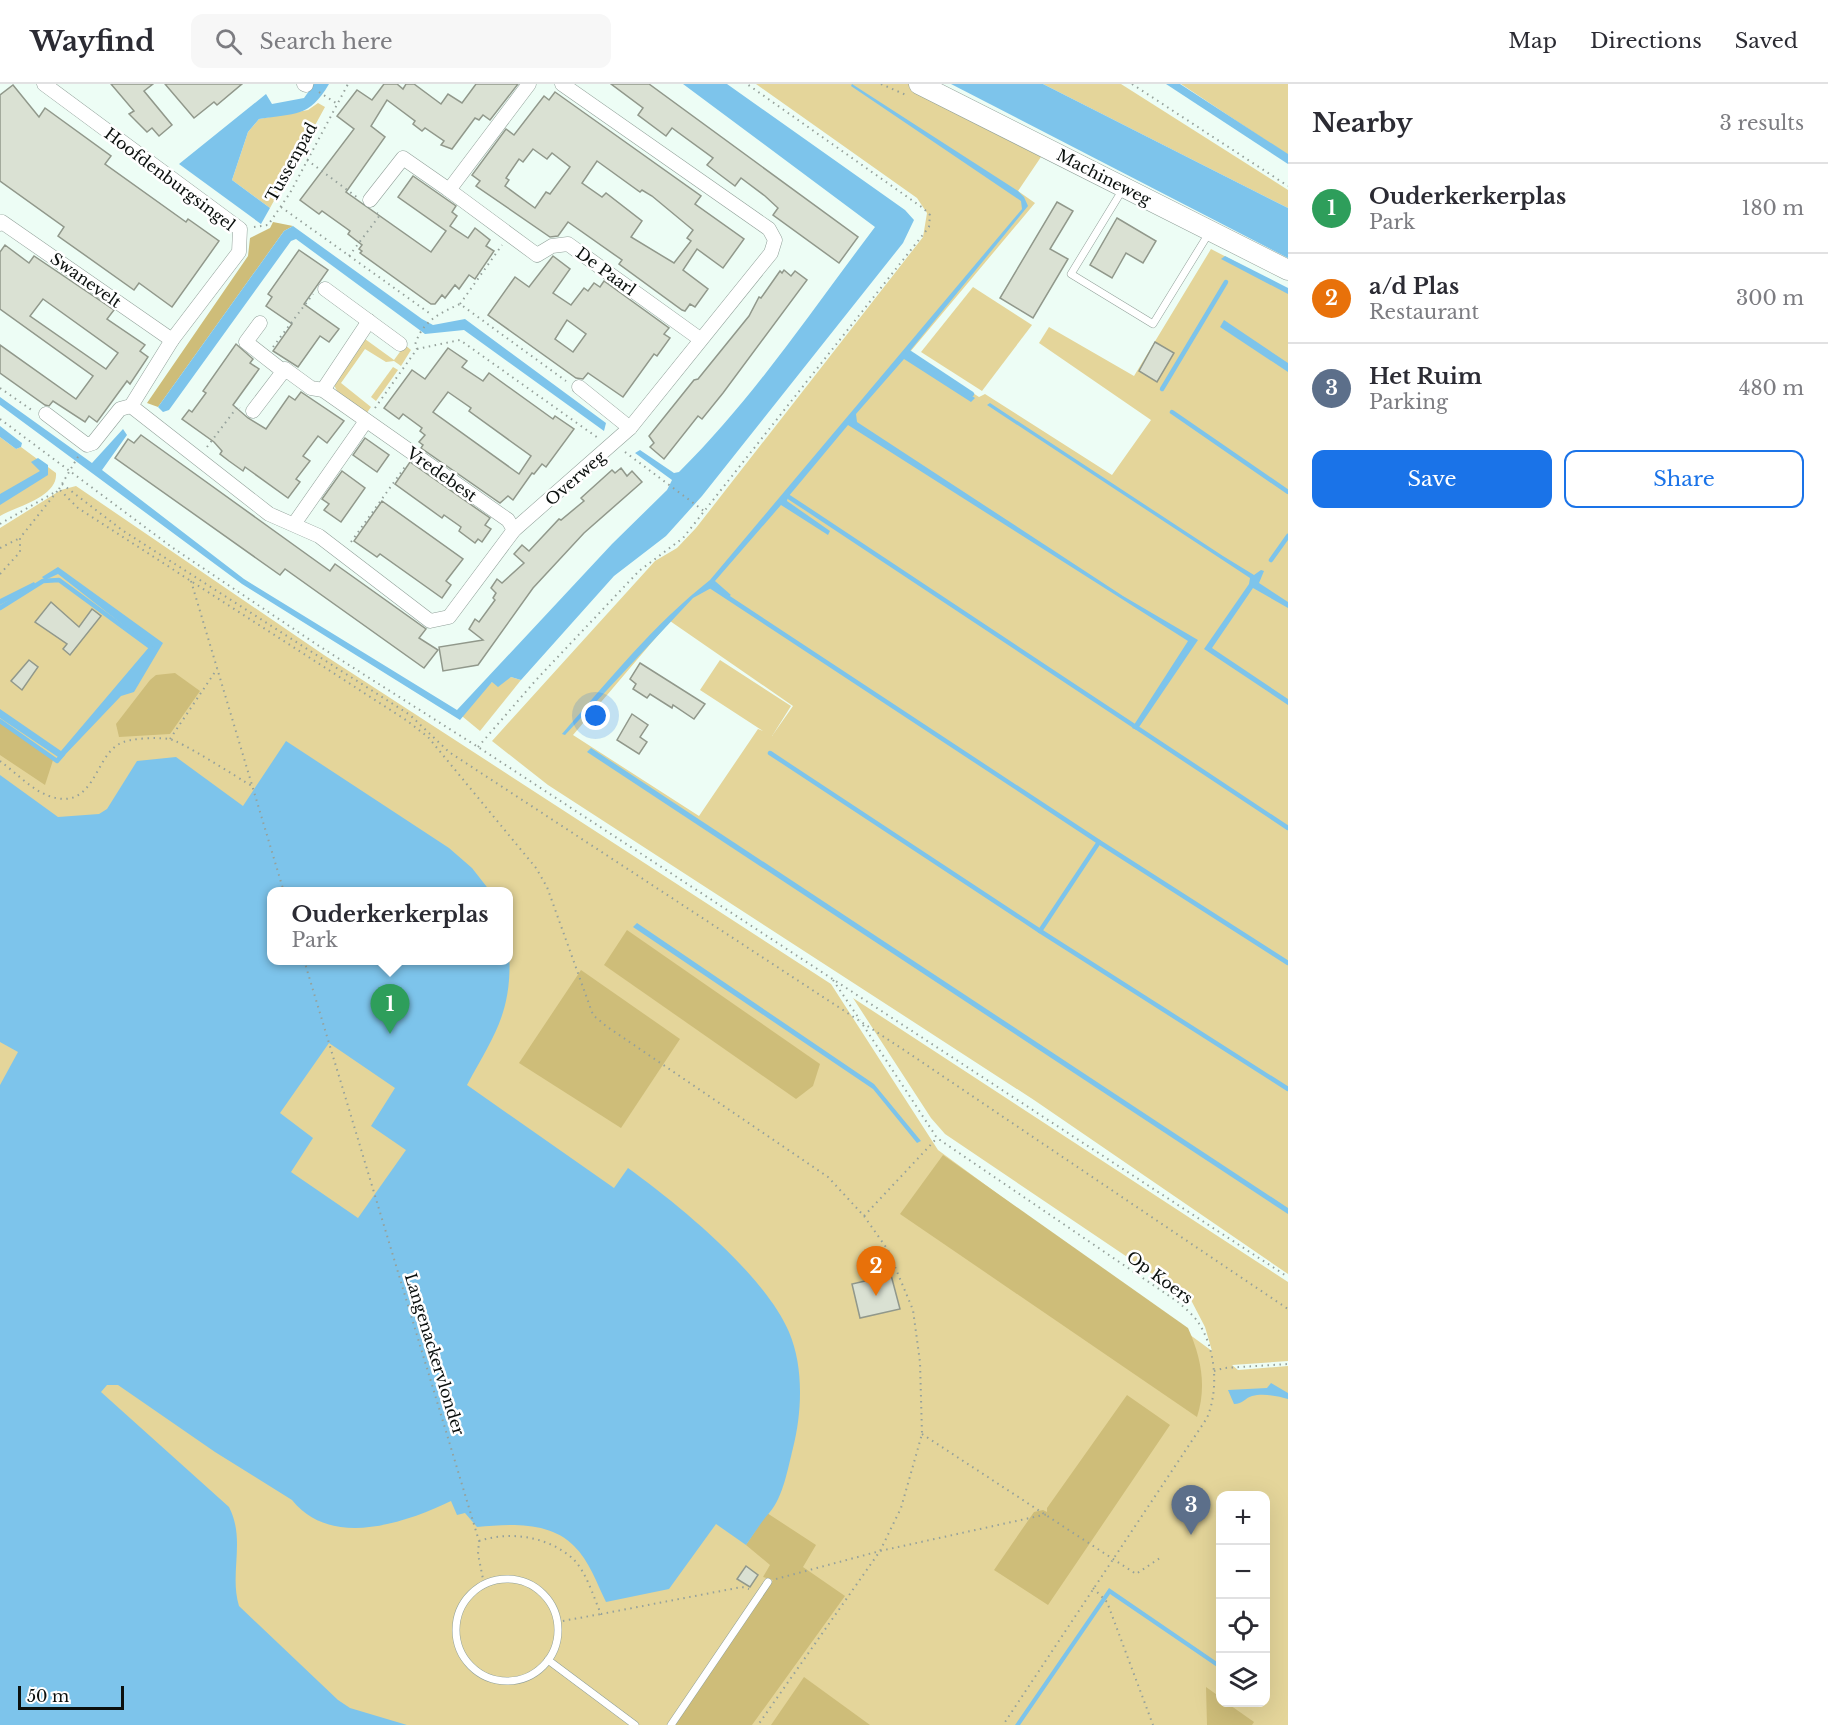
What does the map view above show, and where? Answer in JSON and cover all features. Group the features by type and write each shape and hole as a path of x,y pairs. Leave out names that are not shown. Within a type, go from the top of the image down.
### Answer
{"street":[{"name":"Hoofdenburgsingel","path":"44,84 240,229 239,252 172,340 131,406 120,409 93,443 87,445 46,414"},
{"path":"449,190 529,84"},
{"name":"Overweg","path":"131,406 269,514 319,536 430,621 449,617 514,530 630,428 771,254 775,240 769,229 562,84"},
{"name":"Machineweg","path":"919,84 1288,270"},
{"name":"De Paarl","path":"368,202 403,158 537,255 552,246 568,244 700,339"},
{"name":"Swanevelt","path":"1,221 172,340"},
{"path":"325,288 400,344"},
{"path":"322,390 369,321"},
{"name":"Vredebest","path":"260,322 246,342 283,371 285,369 311,388 322,390 366,420 508,520 514,530"},
{"path":"253,411 283,371"},
{"path":"579,387 630,428"},
{"path":"294,524 366,420"}],"lane":[{"path":"1124,187 1071,273 1153,324 1210,230"},
{"path":"503,1579 528,1583 549,1602 558,1623 556,1644 548,1660 536,1672 521,1679 506,1681 483,1675 465,1660 457,1639 457,1617 470,1594 484,1584 503,1579"},
{"path":"671,1725 768,1582"},
{"path":"548,1660 635,1725"}],"path":[{"name":"Tussenpad","path":"240,229 268,225 281,207 348,84"},
{"path":"478,747 536,680 639,571 683,538 928,227 930,215 747,84"},
{"path":"1132,84 1288,186"},
{"path":"326,97 336,103"},
{"path":"307,160 368,202 380,215 349,256"},
{"path":"281,207 433,316"},
{"path":"417,349 415,345 417,337 433,316 460,304 509,234"},
{"path":"265,357 320,285 325,288"},
{"path":"460,304 576,389 579,387"},
{"path":"366,420 417,349 460,340 600,440 616,442 639,464 704,511"},
{"path":"0,388 39,416 46,414"},
{"path":"198,459 238,406 248,414 253,411"},
{"path":"0,419 173,548 319,646 478,747 1288,1277"},
{"path":"0,548 20,538 59,489 67,471 82,451"},
{"path":"342,554 414,454"},
{"path":"62,484 122,530 410,715 449,752 861,1022 1288,1309"},
{"path":"0,524 59,489"},
{"path":"59,489 78,508 327,668 428,737 536,868 548,886 593,1015 828,1177 864,1216 888,1250 913,1310 921,1362 922,1434 901,1508 880,1551 758,1725"},
{"path":"0,574 20,552 20,538"},
{"path":"190,580 283,887"},
{"path":"170,739 217,669"},
{"path":"0,761 48,796 71,797 78,796 90,784 116,745 124,741 170,739 252,786"},
{"name":"Langenackervlonder","path":"306,965 479,1542 478,1554 484,1584"},
{"name":"Op Koers","path":"832,978 937,1138 1178,1302 1198,1322 1208,1345 1214,1371 1213,1404 1207,1418 1003,1725"},
{"path":"864,1216 937,1138"},
{"path":"1214,1371 1224,1368 1288,1364"},
{"path":"922,1434 1048,1514 1136,1574 1160,1557"},
{"path":"558,1623 742,1587 752,1590 768,1582 880,1551 1048,1514"},
{"path":"479,1542 494,1537 524,1536 553,1546 572,1558 588,1583 601,1614"},
{"path":"1093,1588 1107,1602 1153,1725"}],"shaded area":[{"path":"756,84 909,84 1043,154 1018,191 1035,203 910,352 979,397 985,394 1112,475 1151,420 1039,343 1049,327 1134,376 1211,249 1288,289 1288,1274 1034,1100 548,785 492,741 655,561 677,548 696,528 923,237 927,213 917,198","holes":["670,621 793,706 772,736 791,706 720,660 700,690 763,731 758,729 699,816 573,735"]},
{"path":"1043,84 1121,84 1288,190 1288,208"},
{"path":"1181,84 1288,84 1288,155"},
{"path":"318,103 325,107 270,208 232,180 248,132 259,119 308,110"},
{"path":"273,222 293,226 284,231 158,407 147,403 248,256 250,238 270,228"},
{"path":"973,287 1032,325 982,391 921,352"},
{"path":"365,339 394,360 405,345 411,350 401,366 394,361 386,362 365,349 341,383 371,407 366,414 338,393 334,385"},
{"path":"393,367 398,370 376,401 371,397"},
{"path":"0,437 16,449 21,447 56,473 55,481 44,495 0,516"},
{"path":"76,486 324,655 831,984 938,1150 1212,1351 1205,1327 1191,1300 945,1134 931,1118 853,998 1288,1282 1288,1361 1232,1365 1238,1370 1288,1366 1288,1725 0,1725 0,528 61,490"},
{"path":"175,673 200,691 170,734 119,737 116,724 150,680 156,675"},
{"path":"511,677 521,680 480,731 457,712 492,682"},
{"path":"0,722 54,757 45,785 0,755"},
{"path":"627,930 820,1064 813,1086 796,1099 604,965"},
{"path":"581,970 680,1039 621,1128 519,1063"},
{"path":"943,1155 1188,1328 1201,1372 1202,1394 1197,1417 900,1214"},
{"path":"1127,1395 1170,1425 1048,1605 994,1570 1034,1512 1043,1510 1047,1512 1047,1508"},
{"path":"767,1513 816,1545 803,1567 845,1596 752,1725 675,1725 773,1580 763,1577 770,1565 746,1545"},
{"path":"804,1677 870,1725 771,1725"},
{"path":"1206,1687 1216,1694 1216,1707 1233,1707 1254,1722 1252,1725 1207,1725"}],"water":[{"path":"314,84 329,84 315,103 300,112 259,119 248,132 232,180 270,208 261,224 179,164 266,94 272,104 304,98"},
{"path":"683,84 727,84 905,210 914,220 903,243 702,496 666,536 614,576 521,680 511,677 498,687 492,682 460,720 242,584 0,405 0,397 92,463 123,429 127,435 102,470 244,579 457,710 612,544 667,490 672,480 635,453 640,450 674,473 679,472 732,415 757,384 875,227"},
{"path":"852,84 1018,191 1028,206 909,352 975,398 971,402 904,359 856,414 857,422 1123,596 1198,640 1137,730 1132,728 1188,641 848,425 787,501 830,531 828,535 781,505 715,581 731,595 728,597 713,587 693,598 565,735 562,734 651,634 710,580 1022,209 1021,201 851,86"},
{"path":"951,84 1043,84 1288,208 1288,258"},
{"path":"1166,84 1180,84 1288,154 1288,164"},
{"path":"293,226 433,325 465,319 606,423 604,431 464,330 425,334 296,239 291,241 169,410 163,412 158,407 284,231"},
{"path":"1225,256 1288,288 1288,294 1221,259"},
{"path":"1224,320 1288,363 1288,372 1220,327"},
{"path":"990,403 1223,556 1254,575 1261,570 1264,571 1259,583 1288,602 1288,608 1253,588 1212,648 1288,699 1288,705 1204,649 1249,584 1250,578 987,405"},
{"path":"0,426 22,443 21,447 16,449 0,437"},
{"path":"38,458 48,465 48,475 0,505 0,494 40,471 31,462"},
{"path":"58,567 163,643 134,692 121,696 61,759 0,718 0,709 61,751 150,646 58,574 45,580 42,577"},
{"path":"34,582 36,585 0,605 0,599"},
{"path":"286,741 449,848 472,868 487,887 267,887 267,965 509,965 508,990 500,1022 467,1085 614,1188 628,1168 671,1201 741,1264 777,1310 794,1346 799,1375 800,1405 787,1473 775,1506 746,1545 716,1524 669,1589 606,1602 579,1552 564,1538 553,1532 515,1525 477,1527 465,1513 457,1515 451,1501 391,1523 347,1528 327,1524 308,1515 292,1500 215,1452 118,1385 107,1385 101,1392 229,1507 236,1532 236,1594 239,1606 338,1700 350,1708 407,1725 0,1725 0,1085 18,1052 0,1042 0,775 58,817 99,814 107,809 137,761 176,757 243,806","holes":["329,1043 395,1088 371,1126 406,1150 358,1218 291,1172 313,1138 280,1113"]},
{"path":"591,748 1288,1208 1288,1214 587,752"},
{"path":"637,923 874,1084 921,1141 917,1143 873,1089 633,927"},
{"path":"1271,1383 1288,1393 1288,1399 1256,1395 1234,1404 1228,1390 1267,1388"},
{"path":"1109,1588 1216,1661 1216,1666 1110,1594 1020,1725 1015,1725"}],"building":[{"path":"111,84 153,84 144,91 172,125 159,136 152,128 147,132 129,114 134,111"},
{"path":"165,84 242,84 217,105 214,102 194,118"},
{"path":"384,84 397,84 403,89 406,84 414,84 441,104 448,94 462,103 476,84 518,84 490,120 483,115 479,120 475,118 452,149 441,145 444,141 425,128 422,131 413,124 415,121 387,100 371,126 385,137 346,192 431,252 446,231 398,197 413,176 456,206 452,212 457,216 450,226 468,238 475,228 490,240 486,246 494,251 475,279 469,275 459,289 455,285 445,298 442,295 435,304 431,304 360,253 362,251 359,249 362,245 348,234 350,231 322,211 319,214 300,200 354,129 337,116 357,90 372,100"},
{"path":"611,84 649,84 858,237 839,263 773,215 778,208 741,178 735,186 707,165 713,158 672,128 666,136 638,115 643,108"},
{"path":"13,85 39,117 45,108 111,156 105,164 186,222 188,219 219,241 172,307 139,283 134,290 58,236 64,227 0,181 0,95"},
{"path":"555,92 701,196 695,204 744,239 723,268 697,249 683,270 708,289 695,307 690,304 685,311 682,310 619,264 622,260 568,222 558,236 550,237 476,186 480,181 472,175 506,129 514,135 544,96 549,100","holes":["533,149 547,159 552,153 570,167 550,194 546,192 535,208 505,186 509,180 506,178 519,159 523,162","597,161 640,192 642,190 652,196 693,230 687,238 691,241 674,263 631,237 642,221 606,193 602,197 582,183"]},
{"path":"1057,202 1073,211 1050,249 1068,259 1033,318 1000,298"},
{"path":"1117,218 1156,241 1143,263 1126,253 1112,278 1090,265"},
{"path":"5,245 29,263 34,256 114,310 107,319 145,345 140,351 148,357 130,384 127,381 97,422 89,416 85,422 53,401 49,406 45,405 0,373 0,345 76,399 93,376 0,309 0,252","holes":["43,299 118,353 106,369 30,316"]},
{"path":"299,250 328,270 304,304 339,329 329,342 320,336 298,367 273,351 292,324 266,306 272,297 268,294"},
{"path":"553,256 570,269 553,293 571,305 584,288 588,291 594,283 600,287 604,281 669,328 664,334 670,338 657,356 654,354 623,397 588,373 583,379 576,378 488,315 515,277 529,287","holes":["567,320 586,334 573,352 555,339"]},
{"path":"784,270 791,276 795,271 807,280 723,393 702,419 698,416 664,459 650,447 654,443 649,436 749,316 759,297 761,298 780,271 782,273"},
{"path":"1155,342 1174,353 1157,382 1139,371"},
{"path":"236,344 253,359 250,363 259,369 233,405 248,418 266,429 289,396 295,400 301,392 344,421 327,443 318,436 303,456 310,461 296,479 300,482 288,498 245,467 243,471 229,461 220,454 222,451 214,442 182,419 189,410 192,412 206,393 203,391"},
{"path":"448,348 467,361 462,367 483,381 489,373 553,419 555,416 574,429 546,467 542,464 534,474 532,473 513,500 508,496 500,503 421,448 423,445 419,442 425,435 420,431 422,428 403,414 399,419 384,408 412,370 425,379","holes":["448,392 471,408 469,411 531,456 519,474 433,412"]},
{"path":"141,435 330,571 335,564 426,629 419,638 438,650 424,668 285,569 280,575 115,458 128,439 134,443"},
{"path":"365,438 389,455 377,472 353,455"},
{"path":"410,462 490,518 485,525 491,529 482,542 478,539 475,543 459,531 461,527 444,515 442,518 395,484"},
{"path":"621,468 627,476 632,471 642,482 584,533 533,588 478,665 443,671 439,647 483,640 469,629 475,619 479,622 495,600 493,598 496,593 491,588 497,579 502,583 524,563 514,554 522,545 529,551 559,519 561,520 584,501 581,498 612,470 615,473"},
{"path":"342,471 365,488 341,522 324,510 329,504 322,499"},
{"path":"382,501 463,559 446,581 451,585 442,598 380,554 377,557 354,541"},
{"path":"51,602 79,627 92,609 101,616 70,655 63,649 67,644 35,622"},
{"path":"29,660 38,667 22,690 11,681"},
{"path":"640,663 705,704 694,719 673,705 672,708 650,694 647,698 633,689 636,684 630,679"},
{"path":"632,714 648,725 640,737 647,742 639,754 617,740"},
{"path":"891,1275 900,1309 860,1318 852,1284"},
{"path":"746,1566 758,1575 750,1587 737,1579"}],"waterway":[{"path":"1162,389 1226,282"},
{"path":"907,351 972,394"},
{"path":"1172,412 1288,492"},
{"path":"789,497 1288,828"},
{"path":"1271,560 1288,536"},
{"path":"0,608 43,581 59,580 153,649"},
{"path":"712,587 1099,842 1040,931"},
{"path":"0,721 57,761 63,754"},
{"path":"770,753 1040,931 1288,1089"},
{"path":"1099,842 1288,963"}],"place":[{"name":"Ouderkerkerplas","path":"390,1034"},
{"name":"a/d Plas","path":"876,1296"},
{"name":"Het Ruim","path":"1191,1535"}]}
